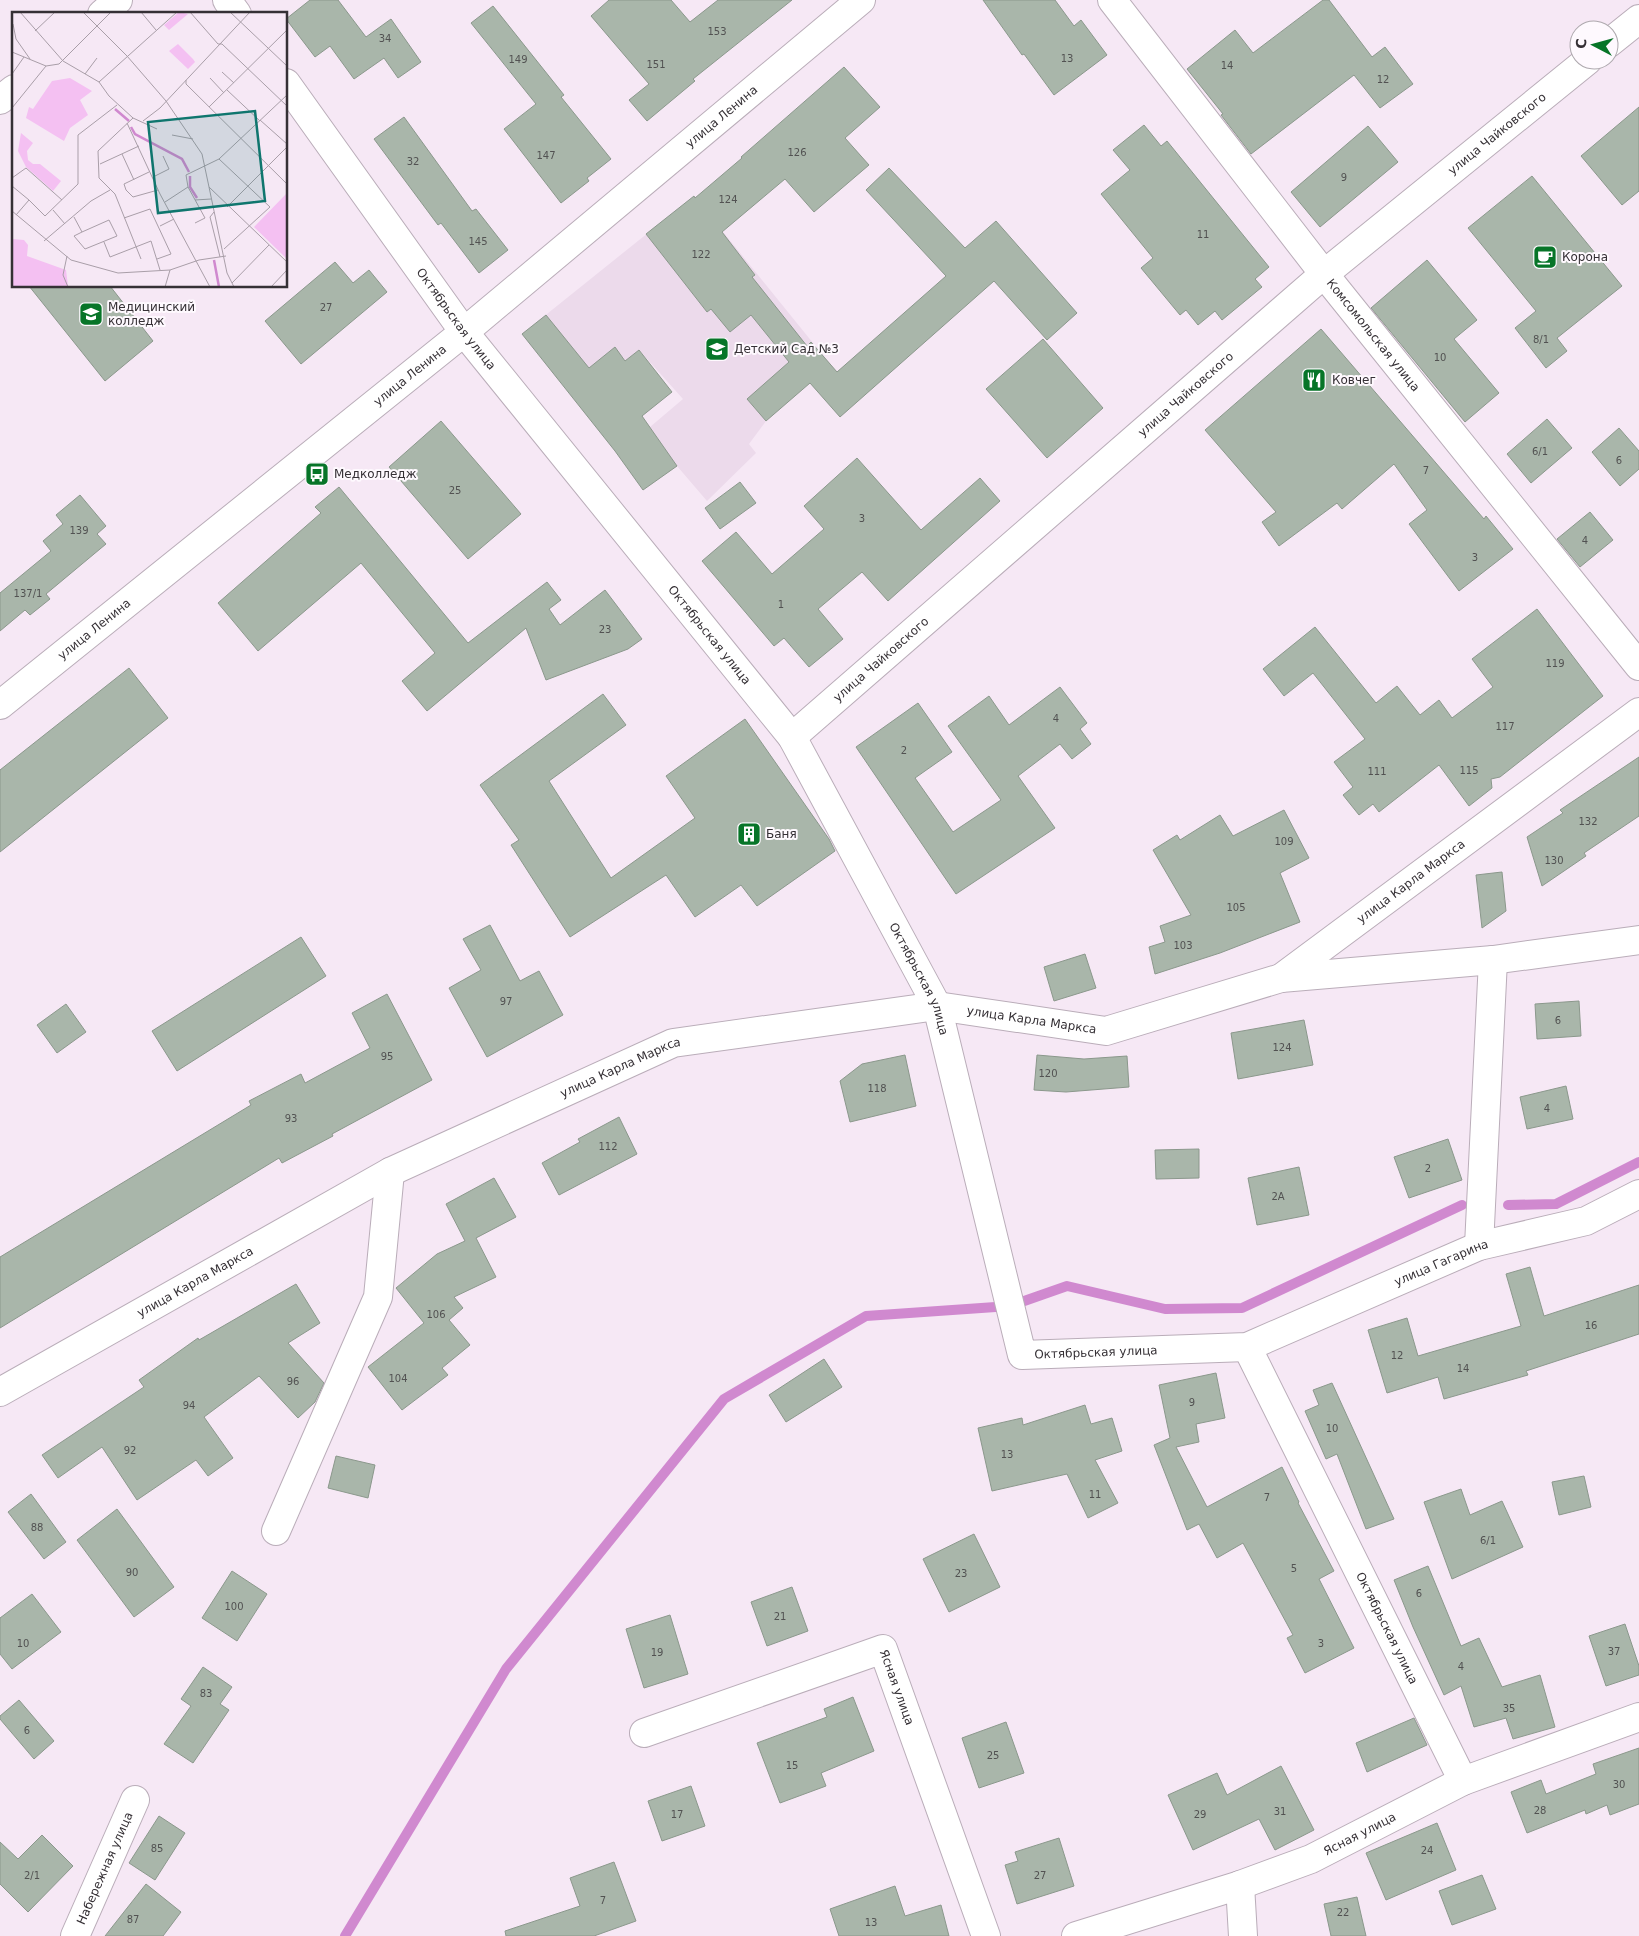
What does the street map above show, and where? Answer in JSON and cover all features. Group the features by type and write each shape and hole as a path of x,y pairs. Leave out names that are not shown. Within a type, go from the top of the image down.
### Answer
{"street":[{"path":"104,12 118,0"},
{"path":"227,0 236,12"},
{"name":"улица Ленина","path":"0,705 464,332 861,0"},
{"name":"Комсомольская улица","path":"1112,0 1324,274 1639,666"},
{"path":"1619,35 1639,19"},
{"name":"улица Чайковского","path":"792,737 1324,274 1576,70"},
{"name":"Октябрьская улица","path":"288,86 464,332 792,737 937,1006 1022,1355 1247,1347 1464,1781"},
{"path":"0,100 12,91"},
{"name":"улица Карла Маркса","path":"0,1392 390,1172 673,1043 937,1006 1106,1031 1281,978 1639,712"},
{"path":"1281,978 1493,960 1639,940"},
{"path":"1479,1246 1493,960"},
{"path":"276,1531 378,1297 390,1172"},
{"name":"улица Гагарина","path":"1247,1347 1479,1246 1586,1221 1639,1194"},
{"name":"Ясная улица","path":"644,1733 883,1649 986,1936"},
{"name":"Ясная улица","path":"1076,1936 1240,1885 1311,1859 1464,1781 1639,1717"},
{"name":"Набережная улица","path":"75,1936 135,1800"},
{"path":"1240,1885 1243,1936"}],"shaded area":[{"name":"Детский Сад №3","path":"694,196 830,364 766,421 749,444 756,453 707,501 677,466 650,427 683,399 639,350 625,361 615,348 589,368 561,383 522,334"}],"building":[{"path":"310,0 338,0 366,37 391,19 421,62 398,78 384,58 354,79 330,46 315,57 288,22 288,17"},
{"path":"609,0 671,0 690,22 718,0 792,0 693,79 695,81 647,121 629,100 649,84 591,16"},
{"path":"983,0 1055,0 1074,26 1081,20 1107,55 1054,95 1024,54 1022,55"},
{"path":"1323,0 1329,0 1372,57 1385,47 1413,84 1380,108 1354,75 1251,154 1221,115 1223,114 1187,69 1235,30 1253,53"},
{"path":"493,6 564,95 561,97 611,159 587,178 589,181 561,203 504,129 536,104 471,23"},
{"path":"844,67 880,107 845,138 869,165 814,212 785,179 722,232 755,275 752,277 807,346 811,342 837,372 946,276 866,190 889,168 965,248 996,221 1077,313 1047,340 994,281 840,417 810,383 766,421 747,399 789,362 751,315 730,332 711,309 707,312 646,234 694,196 695,198"},
{"path":"1639,107 1639,191 1622,205 1581,156"},
{"path":"404,117 472,211 476,209 508,250 479,273 441,223 438,225 374,139"},
{"path":"1144,125 1161,146 1167,141 1269,267 1255,279 1262,287 1222,320 1215,311 1198,325 1186,310 1180,315 1141,268 1153,258 1101,194 1130,170 1113,150"},
{"path":"1368,126 1398,162 1320,227 1291,192"},
{"name":"Корона","path":"1532,176 1622,286 1557,338 1567,351 1546,368 1515,328 1536,311 1468,228"},
{"path":"1427,260 1477,320 1454,339 1499,393 1465,422 1371,308"},
{"path":"335,262 353,283 369,270 387,292 301,364 265,321"},
{"name":"Медицинский колледж","path":"31,288 112,288 153,341 105,381"},
{"path":"546,315 589,368 615,347 625,361 639,350 672,392 642,416 677,466 643,490 615,451 522,334"},
{"name":"Ковчег","path":"1321,329 1484,519 1486,516 1513,549 1459,591 1409,524 1427,510 1394,464 1342,509 1337,503 1279,546 1262,522 1276,512 1205,430"},
{"path":"1043,339 1103,408 1047,458 986,389"},
{"path":"1547,419 1572,448 1531,483 1507,454"},
{"path":"441,421 521,514 468,559 389,467"},
{"path":"1619,428 1639,451 1639,469 1620,486 1592,452"},
{"path":"857,458 921,530 980,478 1000,501 888,601 862,572 818,609 843,639 809,667 784,638 774,646 702,561 736,532 772,574 824,529 804,506"},
{"path":"740,482 756,503 720,529 705,508"},
{"path":"339,487 468,643 547,582 561,600 549,609 560,625 605,590 642,639 628,649 546,680 526,628 427,711 402,681 435,653 361,563 258,651 218,603 321,513 315,507"},
{"path":"80,495 106,526 97,534 106,544 46,594 50,599 30,615 25,610 0,631 0,593 51,551 43,541 63,524 56,515"},
{"path":"1590,512 1613,540 1580,567 1557,539"},
{"path":"1537,609 1603,696 1500,777 1491,779 1492,788 1469,806 1439,765 1379,812 1373,804 1359,815 1343,795 1353,787 1334,762 1365,739 1313,673 1284,696 1263,669 1315,627 1376,703 1397,686 1420,715 1439,700 1452,718 1493,687 1472,659"},
{"path":"129,668 168,718 0,852 0,770"},
{"path":"1060,687 1087,723 1080,729 1091,744 1072,759 1060,744 1018,776 1055,828 956,894 856,747 918,703 952,752 915,778 953,832 1001,800 948,726 989,696 1009,725"},
{"path":"603,694 626,725 549,781 611,878 695,818 666,776 745,719 829,839 835,851 757,906 741,885 695,917 666,875 570,937 511,845 519,840 480,785"},
{"path":"1639,757 1639,816 1584,853 1586,856 1542,886 1527,837 1563,813 1560,810"},
{"path":"1284,810 1309,858 1280,873 1300,922 1220,953 1155,974 1149,947 1165,942 1160,926 1191,915 1153,850 1177,835 1180,840 1220,815 1233,836"},
{"path":"1502,872 1506,911 1482,928 1476,875"},
{"path":"490,925 520,981 539,971 563,1015 487,1057 449,988 481,970 463,939"},
{"path":"301,937 326,976 177,1071 152,1031"},
{"path":"1085,954 1096,988 1054,1001 1044,967"},
{"path":"387,994 432,1080 282,1163 279,1158 0,1328 0,1257 251,1105 249,1101 301,1074 305,1083 370,1048 352,1013"},
{"path":"1579,1001 1581,1036 1537,1039 1535,1004"},
{"path":"66,1004 86,1032 57,1053 37,1025"},
{"path":"1304,1020 1313,1065 1238,1079 1231,1033"},
{"path":"905,1055 916,1106 850,1122 840,1081 862,1064"},
{"path":"1037,1055 1084,1059 1127,1056 1129,1087 1066,1092 1034,1090"},
{"path":"1566,1086 1573,1119 1527,1129 1520,1097"},
{"path":"619,1117 637,1154 559,1195 542,1163 580,1142 578,1139"},
{"path":"1448,1139 1462,1180 1409,1198 1394,1157"},
{"path":"1199,1149 1199,1178 1156,1179 1155,1150"},
{"path":"1299,1167 1309,1215 1257,1225 1248,1178"},
{"path":"494,1178 516,1217 476,1238 496,1277 454,1297 463,1308 449,1320 470,1345 442,1368 448,1375 402,1410 368,1367 424,1323 396,1288 437,1254 465,1241 446,1204"},
{"path":"1530,1267 1544,1316 1639,1285 1639,1334 1526,1371 1528,1375 1444,1399 1438,1377 1387,1393 1368,1330 1407,1318 1418,1356 1521,1326 1506,1274"},
{"path":"296,1284 320,1323 288,1343 324,1383 315,1402 298,1418 259,1376 204,1417 233,1458 208,1476 196,1460 137,1500 102,1447 58,1478 42,1455 144,1387 139,1380 198,1338 199,1340"},
{"path":"824,1359 842,1387 786,1422 769,1395"},
{"path":"1216,1373 1225,1418 1196,1424 1199,1442 1176,1447 1207,1507 1282,1467 1298,1503 1334,1571 1319,1579 1354,1648 1305,1673 1287,1638 1293,1635 1243,1543 1217,1558 1199,1524 1187,1530 1154,1445 1170,1438 1159,1385"},
{"path":"1332,1383 1394,1519 1366,1529 1337,1454 1326,1459 1305,1411 1319,1405 1313,1390"},
{"path":"1085,1405 1091,1424 1112,1418 1122,1451 1095,1460 1118,1503 1088,1518 1067,1474 992,1491 978,1428 1022,1418 1023,1425"},
{"path":"336,1456 375,1465 368,1498 328,1488"},
{"path":"1584,1476 1591,1507 1559,1515 1552,1482"},
{"path":"1461,1489 1470,1515 1502,1501 1523,1547 1452,1579 1424,1502"},
{"path":"31,1494 66,1542 44,1559 8,1512"},
{"path":"117,1509 174,1587 134,1617 77,1540"},
{"path":"974,1534 1000,1587 949,1612 923,1559"},
{"path":"1428,1566 1461,1646 1479,1638 1502,1687 1540,1675 1555,1727 1513,1739 1506,1718 1474,1727 1461,1686 1444,1695 1394,1580"},
{"path":"232,1571 267,1594 237,1641 202,1618"},
{"path":"792,1587 808,1631 767,1646 751,1602"},
{"path":"32,1594 61,1632 12,1669 0,1654 0,1618"},
{"path":"670,1615 688,1674 644,1688 626,1629"},
{"path":"1625,1624 1639,1666 1639,1675 1606,1686 1589,1636"},
{"path":"203,1667 232,1687 220,1704 229,1710 193,1763 164,1744 191,1706 181,1699"},
{"path":"853,1697 874,1751 821,1773 826,1786 780,1803 757,1743 827,1717 824,1709"},
{"path":"19,1700 54,1741 34,1759 0,1719 0,1716"},
{"path":"1414,1718 1427,1745 1367,1772 1356,1743"},
{"path":"1006,1722 1024,1773 979,1788 962,1738"},
{"path":"1639,1748 1639,1804 1610,1815 1607,1805 1586,1814 1585,1810 1527,1833 1511,1792 1541,1780 1546,1794 1596,1774 1593,1764"},
{"path":"1281,1766 1314,1830 1275,1850 1259,1819 1193,1850 1168,1795 1217,1773 1227,1795"},
{"path":"691,1786 705,1826 662,1841 648,1801"},
{"path":"159,1816 185,1833 155,1880 129,1863"},
{"path":"1437,1823 1456,1870 1386,1900 1366,1853"},
{"path":"42,1835 73,1866 28,1912 0,1884 0,1842 18,1859"},
{"path":"1059,1838 1074,1886 1017,1904 1005,1865 1018,1861 1015,1852"},
{"path":"614,1862 636,1921 594,1936 506,1936 505,1931 580,1906 570,1878"},
{"path":"1482,1875 1496,1909 1452,1925 1439,1891"},
{"path":"146,1884 181,1912 163,1936 105,1936"},
{"path":"895,1886 905,1916 941,1905 949,1936 839,1936 830,1909"},
{"path":"1357,1897 1366,1936 1331,1936 1324,1904"}],"waterway":[{"path":"1508,1205 1556,1204 1639,1162"},
{"path":"345,1936 506,1669 724,1399 866,1316 1010,1306 1067,1286 1165,1309 1242,1308 1462,1205"}],"place":[{"name":"Корона","path":"1545,257"},
{"name":"Медицинский колледж","path":"91,314"},
{"name":"Детский Сад №3","path":"717,349"},
{"name":"Ковчег","path":"1314,380"},
{"name":"Медколледж","path":"317,474"},
{"name":"Баня","path":"749,834"}]}
